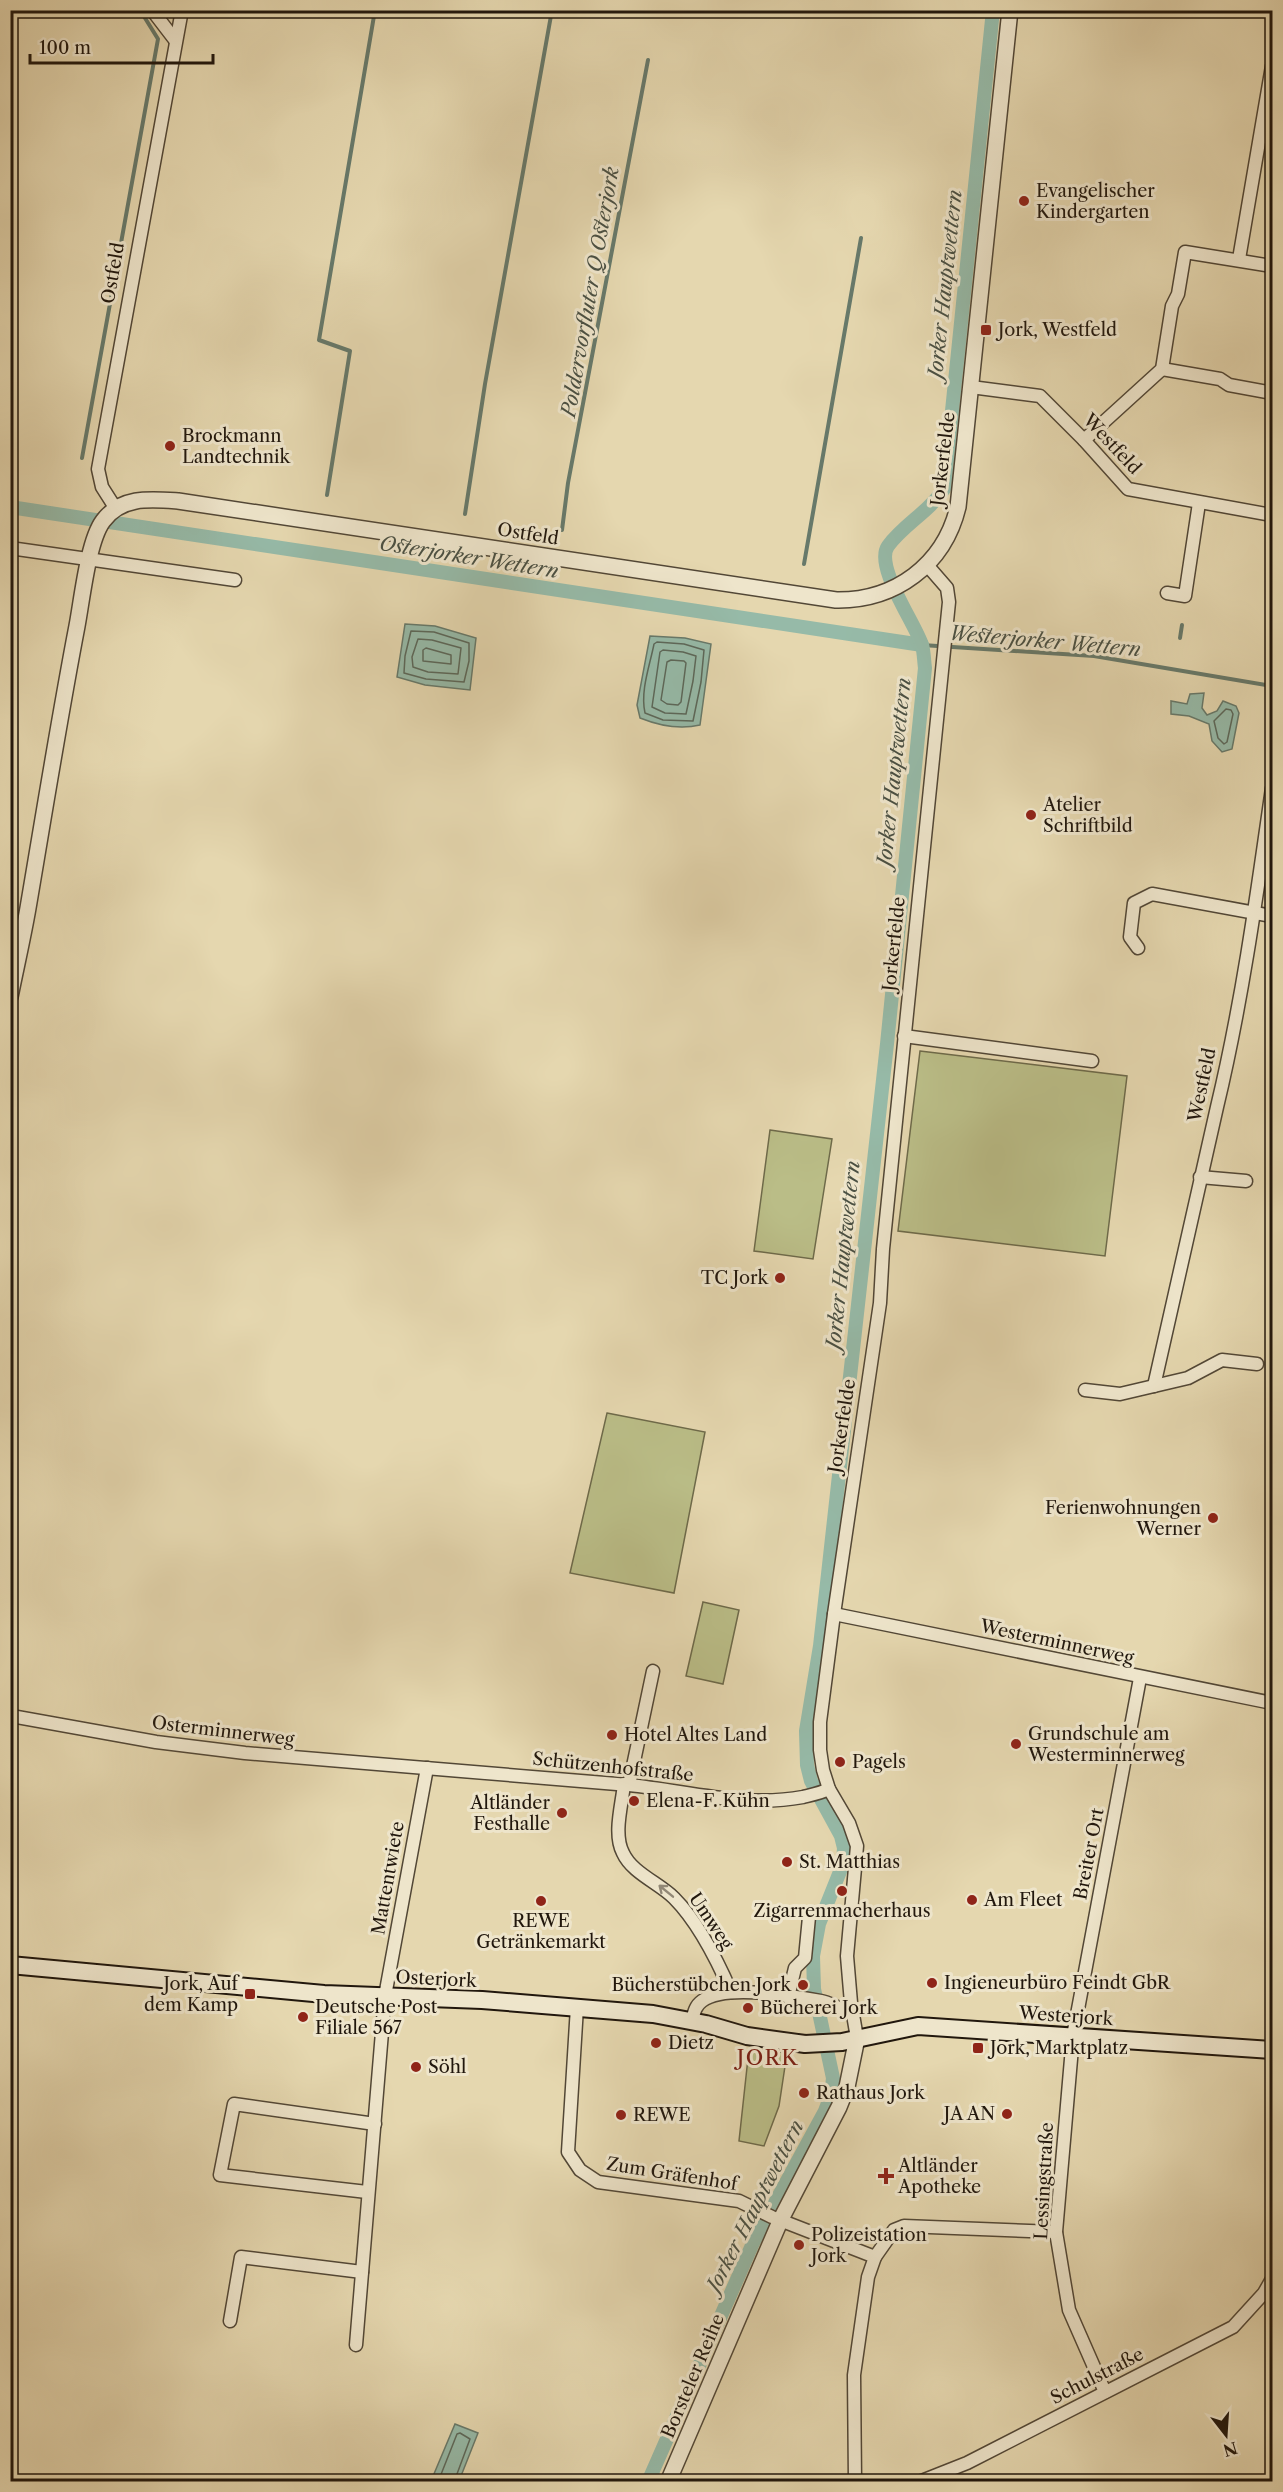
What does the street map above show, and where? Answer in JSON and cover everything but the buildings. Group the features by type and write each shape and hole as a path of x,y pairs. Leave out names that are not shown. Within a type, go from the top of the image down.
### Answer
{"main road":[{"name":"Osterjork","path":"10,1965 324,1994 577,2007 654,2014 692,2021 747,2036 792,2043 826,2044 857,2038"},
{"name":"Westerjork","path":"857,2038 918,2026 1272,2050"}],"street":[{"path":"152,10 175,40"},
{"name":"Ostfeld","path":"182,10 98,469 102,487 113,511 142,499 178,501 826,599 861,599 883,593 906,581 927,565"},
{"name":"Jorkerfelde","path":"827,1790 820,1750 820,1722 880,1303 883,1249 949,597 947,588 927,565 947,539 956,517 960,492 1010,10"},
{"path":"1239,259 1267,139 1272,66"},
{"path":"1084,440 1162,369 1172,306 1178,294 1185,252 1272,266"},
{"path":"1162,369 1220,380 1229,385 1272,391"},
{"name":"Westfeld","path":"970,387 1040,396 1128,489 1272,515"},
{"path":"1167,593 1185,597 1199,503"},
{"path":"10,997 90,559 97,531 113,511"},
{"path":"10,548 236,580"},
{"name":"Westfeld","path":"1154,1386 1218,1106 1254,913 1272,788"},
{"path":"1138,948 1130,937 1134,903 1152,894 1272,916"},
{"path":"904,1036 1092,1061"},
{"path":"1200,1177 1246,1181"},
{"path":"1085,1390 1120,1394 1188,1378 1222,1360 1257,1364"},
{"name":"Westerminnerweg","path":"834,1614 1272,1703"},
{"path":"627,1785 652,1671"},
{"name":"Breiter Ort","path":"1073,2036 1140,1678"},
{"name":"Osterminnerweg","path":"17,1717 156,1742 245,1753 427,1768"},
{"name":"Schützenhofstraße","path":"427,1768 677,1790 738,1802 762,1802 810,1795 827,1790"},
{"name":"Mattentwiete","path":"356,2345 385,1996 427,1768"},
{"name":"Umweg","path":"627,1785 618,1838 622,1852 629,1863 675,1899 719,1965 731,1992"},
{"path":"827,1790 849,1823 857,1846 847,1956 857,2038"},
{"path":"788,1997 795,1968 805,1958 809,1917"},
{"path":"692,2021 696,2008 704,1999 731,1992 756,1992 816,2001 840,2010 852,2010"},
{"name":"Zum Gräfenhof","path":"577,2007 568,2152 580,2170 598,2182 730,2199 875,2257"},
{"name":"Lessingstraße","path":"1073,2036 1056,2232 1069,2310 1105,2392"},
{"name":"Borsteler Reihe","path":"668,2481 772,2216 839,2107 847,2087 857,2038"},
{"path":"367,2192 220,2175 234,2104 375,2124"},
{"path":"855,2481 854,2375 868,2277 875,2257 894,2230 904,2226 1056,2232"},
{"path":"230,2321 241,2257 362,2272"},
{"name":"Schulstraße","path":"919,2481 967,2463 1233,2327 1264,2293 1272,2279"}],"green space":[{"path":"920,1051 1127,1076 1105,1256 898,1231"},
{"path":"770,1130 832,1139 813,1259 754,1251"},
{"path":"607,1413 705,1432 674,1593 570,1573"},
{"path":"703,1602 739,1610 723,1684 686,1676"},
{"path":"749,2049 787,2053 779,2106 764,2146 739,2141"}],"water":[{"path":"405,624 435,626 476,638 470,690 425,685 397,677"},
{"path":"650,636 685,638 711,644 700,725 670,726 640,718 637,705"},
{"path":"1204,693 1202,708 1207,715 1217,711 1223,701 1236,706 1239,713 1232,749 1222,752 1212,741 1209,724 1189,716 1171,714 1171,701 1187,704 1190,694"},
{"path":"455,2424 478,2433 459,2481 431,2481"}],"waterway":[{"path":"82,458 158,39 140,10"},
{"path":"327,495 350,351 319,340 375,10"},
{"path":"465,514 485,384 552,10"},
{"name":"Jorker Hauptwettern","path":"648,2482 753,2243 825,2111 831,2095 833,2078 814,1989 813,1956 819,1924 843,1864 844,1848 841,1836 811,1781 807,1765 806,1731 820,1646 887,1044 925,668 922,645 897,595 886,567 885,555 894,538 931,505 944,489 993,10"},
{"name":"Poldervorfluter Q Osterjork","path":"562,530 568,483 648,60"},
{"path":"804,564 861,238"},
{"name":"Osterjorker Wettern","path":"10,507 922,645"},
{"path":"1180,638 1182,625"},
{"name":"Westerjorker Wettern","path":"922,645 1094,656 1272,686"}],"place":[{"name":"Evangelischer Kindergarten","path":"1024,201"},
{"name":"Jork, Westfeld","path":"986,330"},
{"name":"Brockmann Landtechnik","path":"170,446"},
{"name":"Atelier Schriftbild","path":"1031,815"},
{"name":"TC Jork","path":"780,1278"},
{"name":"Ferienwohnungen Werner","path":"1213,1518"},
{"name":"Hotel Altes Land","path":"612,1735"},
{"name":"Grundschule am Westerminnerweg","path":"1016,1744"},
{"name":"Pagels","path":"840,1762"},
{"name":"Elena-F. Kühn","path":"634,1801"},
{"name":"Altländer Festhalle","path":"562,1813"},
{"name":"St. Matthias","path":"787,1862"},
{"name":"Zigarrenmacherhaus","path":"842,1891"},
{"name":"Am Fleet","path":"972,1900"},
{"name":"REWE Getränkemarkt","path":"541,1901"},
{"name":"Ingieneurbüro Feindt GbR","path":"932,1983"},
{"name":"Bücherstübchen Jork","path":"803,1985"},
{"name":"Jork, Auf dem Kamp","path":"250,1994"},
{"name":"Bücherei Jork","path":"748,2008"},
{"name":"Deutsche Post Filiale 567","path":"303,2017"},
{"name":"Dietz","path":"656,2043"},
{"name":"Jork, Marktplatz","path":"978,2048"},
{"name":"Söhl","path":"416,2067"},
{"name":"Rathaus Jork","path":"804,2093"},
{"name":"JA AN","path":"1007,2114"},
{"name":"REWE","path":"621,2115"},
{"name":"Altländer Apotheke","path":"886,2176"},
{"name":"Polizeistation Jork","path":"799,2245"}],"district":[{"name":"JORK","path":"768,2058"}]}
